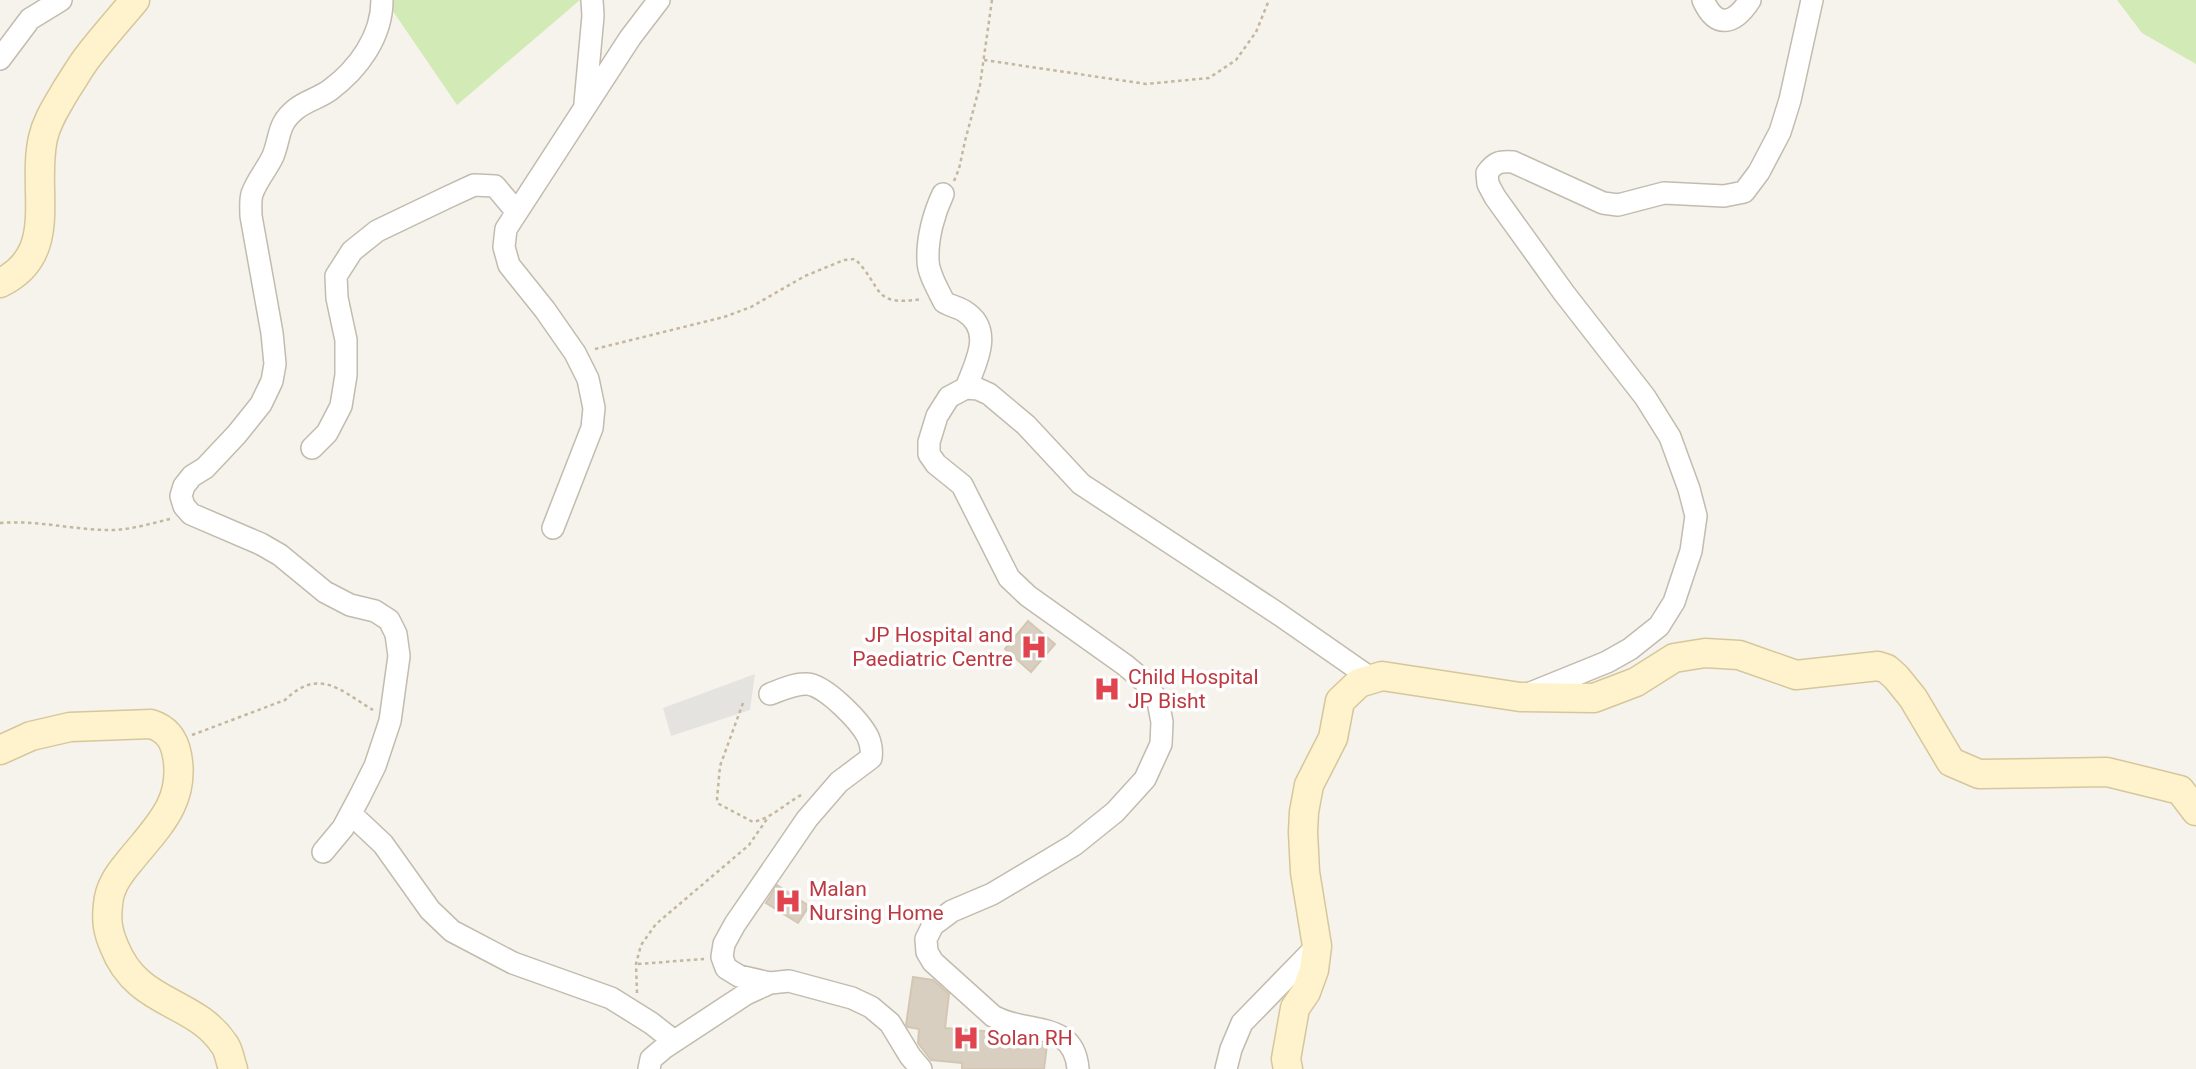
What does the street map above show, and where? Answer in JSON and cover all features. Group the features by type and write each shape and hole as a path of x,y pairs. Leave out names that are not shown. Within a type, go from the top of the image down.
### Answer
{"main road":[{"path":"0,283 22,269 38,244 41,216 38,174 43,138 51,114 88,56 135,0"},
{"path":"1288,1069 1286,1059 1295,1008 1306,992 1314,970 1317,946 1305,872 1303,832 1309,785 1333,738 1340,701 1359,683 1382,676 1520,697 1594,698 1636,682 1674,658 1705,653 1739,655 1796,675 1878,666 1886,669 1913,698 1951,762 1979,774 2107,772 2180,790 2196,811"},
{"path":"0,750 31,736 70,727 151,724 161,727 170,736 178,764 178,790 169,811 115,879 108,902 107,928 118,957 131,977 148,991 208,1027 225,1044 233,1069"}],"street":[{"path":"0,59 30,19 61,0"},
{"path":"323,852 344,828 375,766 390,720 399,656 396,634 389,620 375,611 350,605 325,592 280,555 191,514 180,496 191,476 213,460 261,404 272,381 275,364 272,332 251,216 251,197 273,156 279,129 288,117 308,101 327,92 354,70 375,36 382,0"},
{"path":"584,108 593,16 592,0"},
{"path":"553,528 592,428 594,408 588,379 575,354 545,310 509,265 504,247 506,229 630,38 659,0"},
{"path":"1703,0 1709,13 1721,19 1733,20 1750,0"},
{"path":"1520,697 1607,662 1630,649 1659,626 1674,603 1691,551 1696,516 1670,437 1646,397 1564,293 1495,197 1488,184 1487,173 1494,163 1513,162 1603,203 1618,205 1664,193 1724,196 1744,192 1759,172 1780,132 1790,100 1812,0"},
{"path":"312,448 327,433 341,406 346,375 346,340 337,298 336,276 352,251 377,231 474,186 495,186 516,212"},
{"path":"943,194 930,234 928,261 944,302 963,310 973,318 980,330 982,342 966,388"},
{"path":"1078,1069 1070,1044 1061,1035 1003,1021 993,1016 933,962 926,939 933,925 952,911 992,894 1074,845 1115,812 1145,779 1161,744 1162,722 1158,701 1144,681 1125,665 1027,596 1009,578 962,485 936,464 929,454 929,442 937,416 949,397 966,388 989,394 1026,425 1081,484 1259,600 1372,679"},
{"path":"770,694 790,686 807,684 825,690 868,736 872,750 871,758 839,782 807,819 734,924 724,944 722,957 726,968 740,976 770,983"},
{"path":"351,814 383,844 430,910 452,931 513,963 611,998 674,1041"},
{"path":"1226,1069 1242,1023 1317,946"},
{"path":"649,1069 651,1059 674,1041 746,994 770,983 789,981 852,998 872,1007 890,1023 921,1069"}],"path":[{"path":"943,194 954,181 959,169 980,86 992,0"},
{"path":"984,60 1146,84 1209,78 1236,60 1256,32 1269,0"},
{"path":"575,354 724,317 751,307 804,276 844,260 855,259 878,293 887,300 901,302 940,295"},
{"path":"0,523 19,521 108,530 191,514"},
{"path":"173,742 285,700 296,689 318,682 327,682 390,720"},
{"path":"743,703 720,766 717,799 719,804 753,822 768,816 808,791"},
{"path":"637,1014 636,964 641,945 656,924 748,845 768,816"},
{"path":"636,964 722,957"}],"green space":[{"path":"383,0 580,0 457,105"},
{"path":"2117,0 2196,0 2196,64 2142,33"}],"shaded area":[{"path":"755,674 750,710 671,736 663,708"}],"building":[{"path":"1028,621 1055,644 1031,672 1005,649"},
{"path":"777,885 809,906 798,923 766,903"},
{"path":"913,977 933,980 949,994 945,1028 996,1032 1012,1037 1011,1040 1047,1045 1044,1069 962,1069 962,1063 931,1060 918,1043 919,1029 906,1025"}],"place":[{"name":"JP Hospital and Paediatric Centre","path":"1034,647"},
{"name":"Child Hospital JP Bisht","path":"1107,689"},
{"name":"Malan Nursing Home","path":"788,901"},
{"name":"Solan RH","path":"966,1038"}]}
